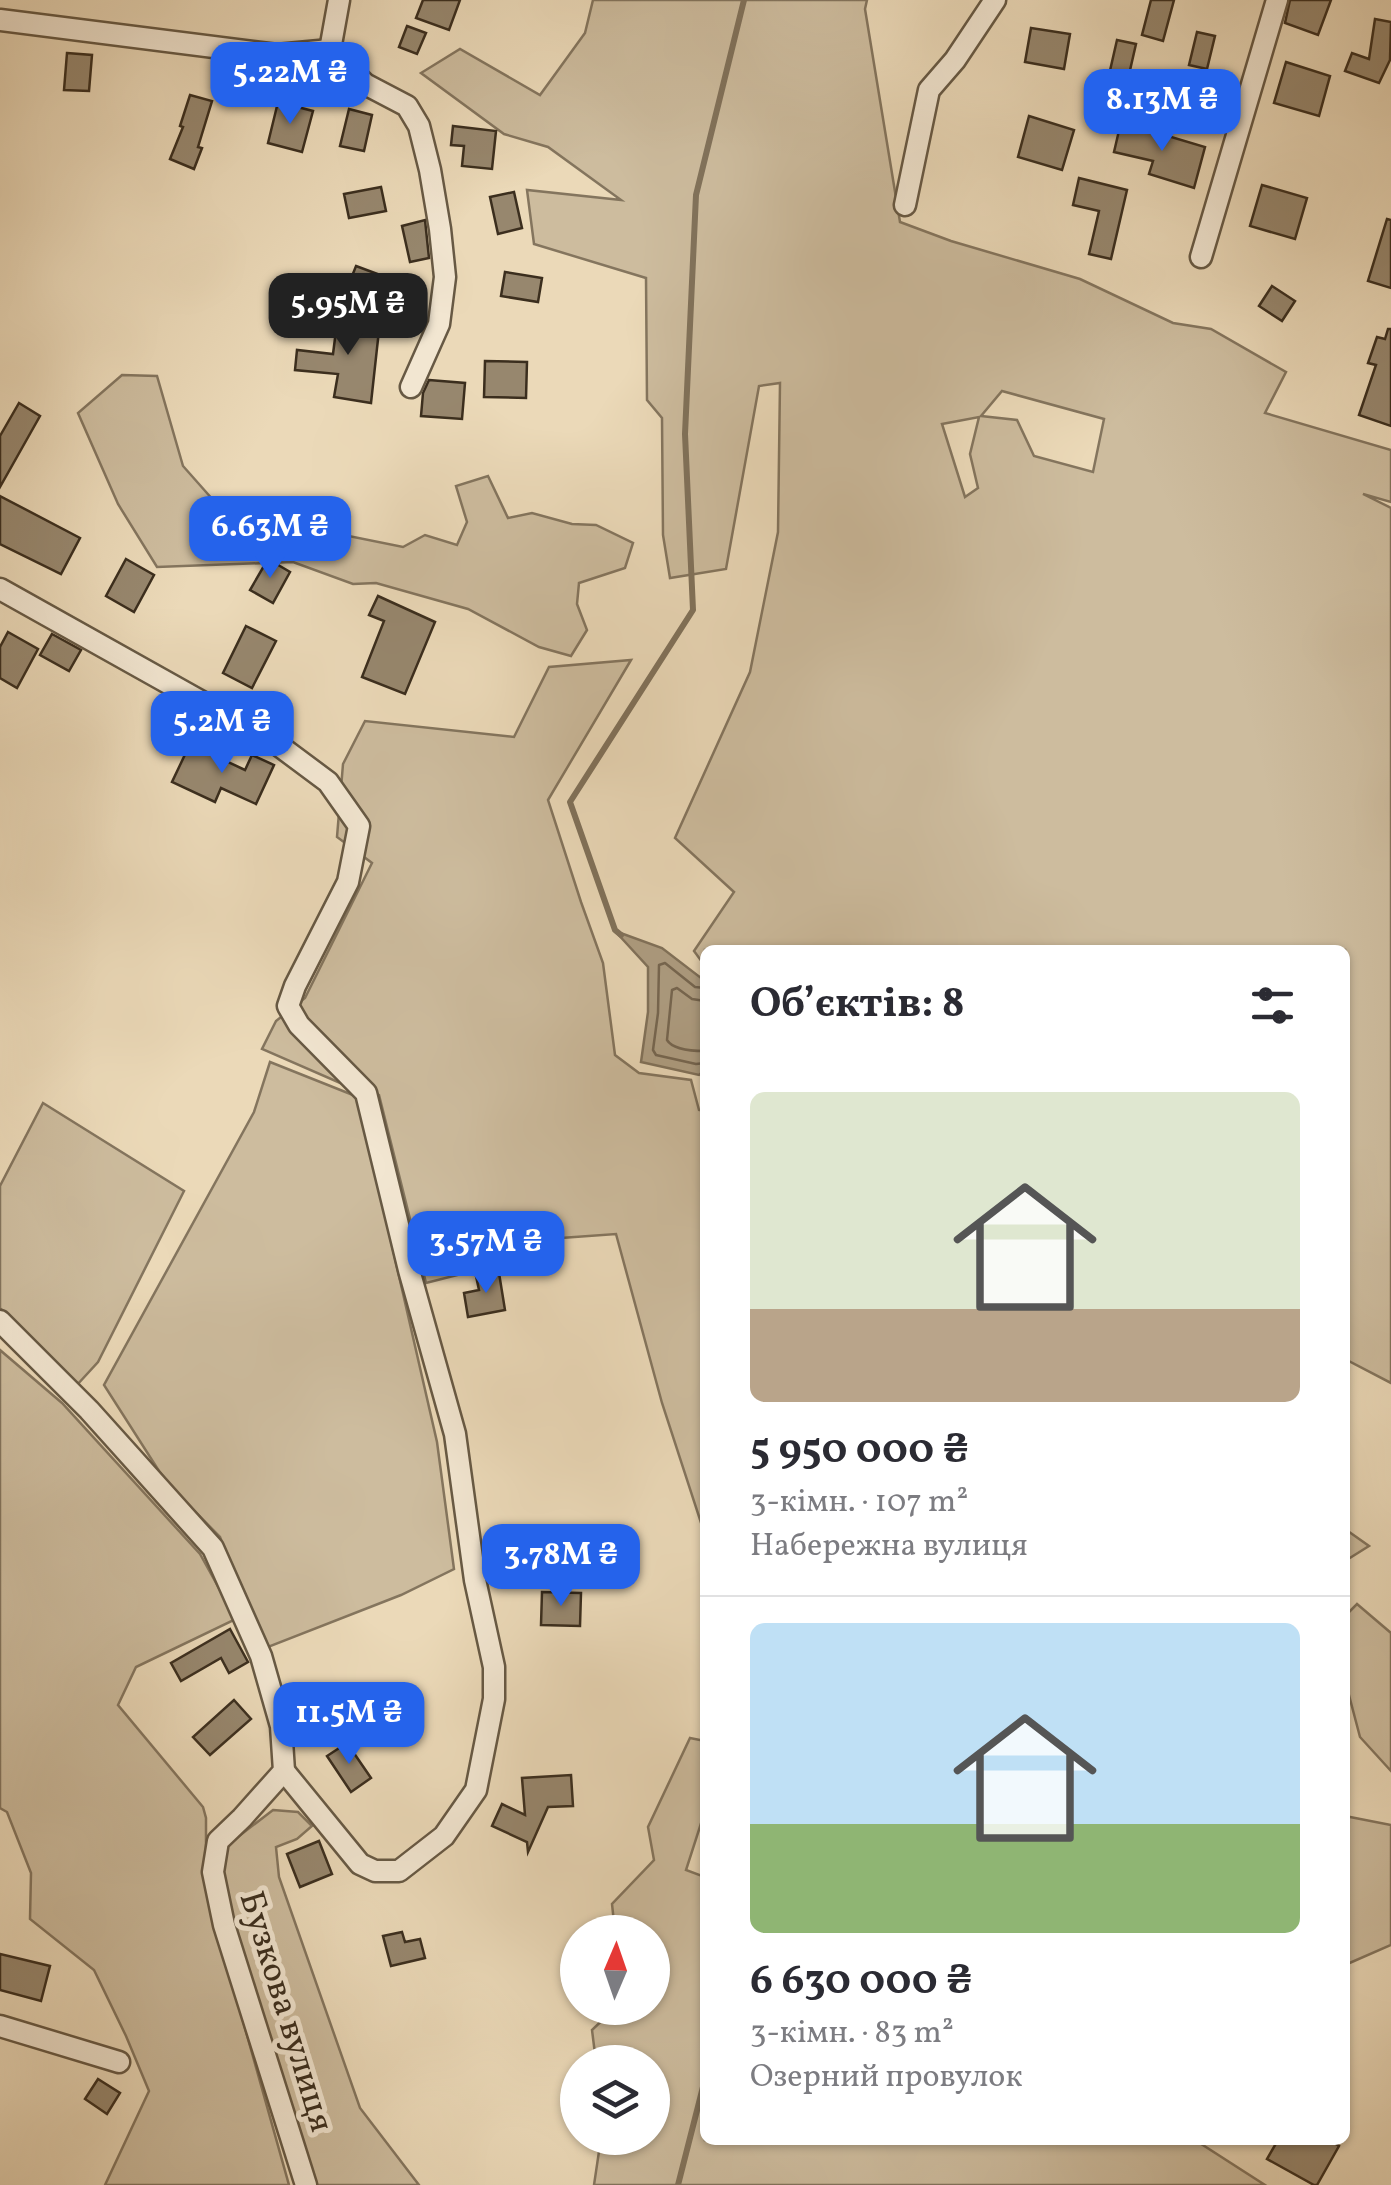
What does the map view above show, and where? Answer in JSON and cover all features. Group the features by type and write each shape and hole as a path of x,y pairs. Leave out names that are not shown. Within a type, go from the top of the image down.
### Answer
{"street":[{"path":"330,50 339,0"},
{"path":"906,205 929,90 955,60 994,0"},
{"path":"1201,257 1277,0"},
{"path":"0,20 277,55 330,50 365,84 407,106 418,126 430,170 445,277 439,324 411,388"},
{"path":"0,589 277,744 328,782 359,826 348,882 288,1006 299,1025 366,1093 454,1434 475,1580 494,1668 494,1699 476,1790 444,1836 399,1871 375,1871 360,1864 284,1771 281,1726 260,1656 213,1548 89,1410 0,1320"},
{"name":"Бузкова вулиця","path":"284,1771 218,1840 213,1872 224,1925 306,2185"},
{"path":"0,2026 119,2062"}],"shaded area":[{"path":"593,0 867,0 865,9 900,222 1080,279 1173,323 1211,329 1286,372 1265,413 1391,450 1391,502 1363,494 1391,508 1391,1383 1350,1362 1350,945 700,945 700,959 694,951 734,892 675,838 750,672 778,532 780,383 759,386 726,569 670,578 663,535 662,418 647,400 646,278 534,244 527,190 621,200 548,147 504,134 421,73 460,49 540,95 585,33","holes":["1002,391 1104,419 1093,472 1034,456 1017,420 981,416","979,417 970,454 978,488 965,497 942,424"]},
{"path":"122,375 157,376 183,466 222,510 298,536 324,531 403,547 425,535 457,545 467,522 456,486 488,476 508,518 532,513 572,524 596,525 633,543 625,568 579,583 577,604 587,630 571,656 539,647 468,609 376,583 353,584 293,562 157,567 118,504 78,413"},
{"path":"631,660 548,800 603,963 615,1055 639,1073 691,1080 700,1110 700,1520 662,1403 616,1234 547,1239 528,1257 426,1283 379,1095 354,1089 262,1049 276,1021 305,998 372,863 337,837 343,764 365,721 514,737 549,667"},
{"path":"270,1062 358,1097 437,1442 454,1569 401,1595 263,1649 220,1537 159,1471 104,1385 254,1112"},
{"path":"43,1103 184,1191 98,1362 76,1386 0,1308 0,1186"},
{"path":"0,1350 62,1403 200,1554 236,1619 136,1667 118,1705 203,1807 206,1889 289,2185 105,2185 149,2091 94,1970 30,1919 31,1873 7,1812 0,1808"},
{"path":"1350,1533 1369,1546 1350,1558"},
{"path":"1357,1604 1391,1633 1391,1771 1360,1737 1350,1699 1350,1611"},
{"path":"690,1738 700,1740 700,1827 686,1870 700,1875 700,2145 1203,2145 1265,2185 594,2185 598,2155 670,2155 670,2045 594,2045 592,2030 597,2025 670,2025 670,1915 613,1915 612,1904 654,1860 648,1827"},
{"path":"273,1810 298,1812 312,1826 297,1839 276,1847 279,1877 360,2108 419,2185 314,2185 221,1875 224,1852 230,1843"},
{"path":"1350,1817 1391,1825 1391,1945 1350,1963"}],"water":[{"path":"615,931 662,948 700,977 699,1075 641,1062 648,1012 648,967"}],"building":[{"path":"423,0 460,0 449,30 416,18"},
{"path":"1151,0 1174,0 1163,41 1142,35"},
{"path":"1290,0 1331,0 1318,35 1285,23"},
{"path":"1375,19 1391,22 1390,60 1379,83 1345,71 1352,53 1369,59"},
{"path":"407,26 426,33 417,54 399,47"},
{"path":"1031,28 1070,34 1064,69 1025,62"},
{"path":"1197,32 1215,36 1207,69 1189,65"},
{"path":"1117,40 1136,44 1128,79 1109,75"},
{"path":"67,53 92,55 89,91 64,90"},
{"path":"1286,62 1330,76 1319,116 1274,103"},
{"path":"222,73 240,76 236,98 219,95"},
{"path":"190,95 212,101 194,169 170,159"},
{"path":"278,102 313,111 302,152 268,143"},
{"path":"349,109 372,115 364,151 340,146"},
{"path":"1029,116 1074,130 1062,170 1018,157"},
{"path":"1121,122 1205,147 1194,188 1149,174 1153,161 1114,152"},
{"path":"453,126 496,131 492,169 462,166 464,146 451,145"},
{"path":"1079,178 1127,190 1111,259 1089,254 1099,211 1073,205"},
{"path":"1262,185 1307,198 1295,239 1250,226"},
{"path":"381,187 386,211 349,218 344,194"},
{"path":"514,192 522,228 498,234 490,197"},
{"path":"1387,219 1391,220 1391,288 1368,281"},
{"path":"425,220 429,258 410,262 402,226"},
{"path":"356,266 391,279 382,302 347,289"},
{"path":"505,272 542,278 538,302 501,296"},
{"path":"1272,286 1295,301 1282,321 1259,306"},
{"path":"338,315 380,321 371,403 334,397 338,374 295,370 297,350 333,354"},
{"path":"1388,329 1391,426 1359,415 1376,365 1368,363 1377,337 1385,339"},
{"path":"485,361 527,362 526,398 484,397"},
{"path":"429,380 465,383 462,419 421,416 423,393"},
{"path":"19,403 40,416 0,487 0,436"},
{"path":"0,496 80,538 61,574 0,544"},
{"path":"126,559 154,575 134,612 106,596"},
{"path":"268,559 290,572 273,603 250,590"},
{"path":"378,596 435,622 405,694 362,677 384,621 369,615"},
{"path":"246,626 276,641 252,688 223,673"},
{"path":"8,632 38,649 17,688 0,678 0,647"},
{"path":"52,634 81,650 69,671 40,655"},
{"path":"190,744 245,770 252,755 274,765 256,804 221,788 215,802 172,782"},
{"path":"499,1273 505,1310 468,1317 464,1293 479,1290 476,1276"},
{"path":"542,1592 581,1593 580,1626 541,1625"},
{"path":"230,1629 248,1662 229,1673 221,1658 181,1681 171,1663"},
{"path":"234,1700 251,1719 210,1755 193,1737"},
{"path":"347,1743 371,1778 351,1792 327,1756"},
{"path":"571,1775 573,1806 548,1807 528,1852 527,1842 492,1826 502,1804 525,1815 522,1778"},
{"path":"319,1841 332,1874 300,1887 287,1854"},
{"path":"402,1932 405,1942 420,1939 425,1958 391,1966 383,1936"},
{"path":"0,1954 50,1966 41,2001 0,1990"},
{"path":"98,2079 120,2093 107,2114 85,2099"},
{"path":"1275,2145 1339,2146 1317,2185 1267,2159"}],"waterway":[{"path":"621,935 615,930 570,802 693,610 685,434 696,195 744,0"},
{"path":"678,2185 700,2099"}]}
